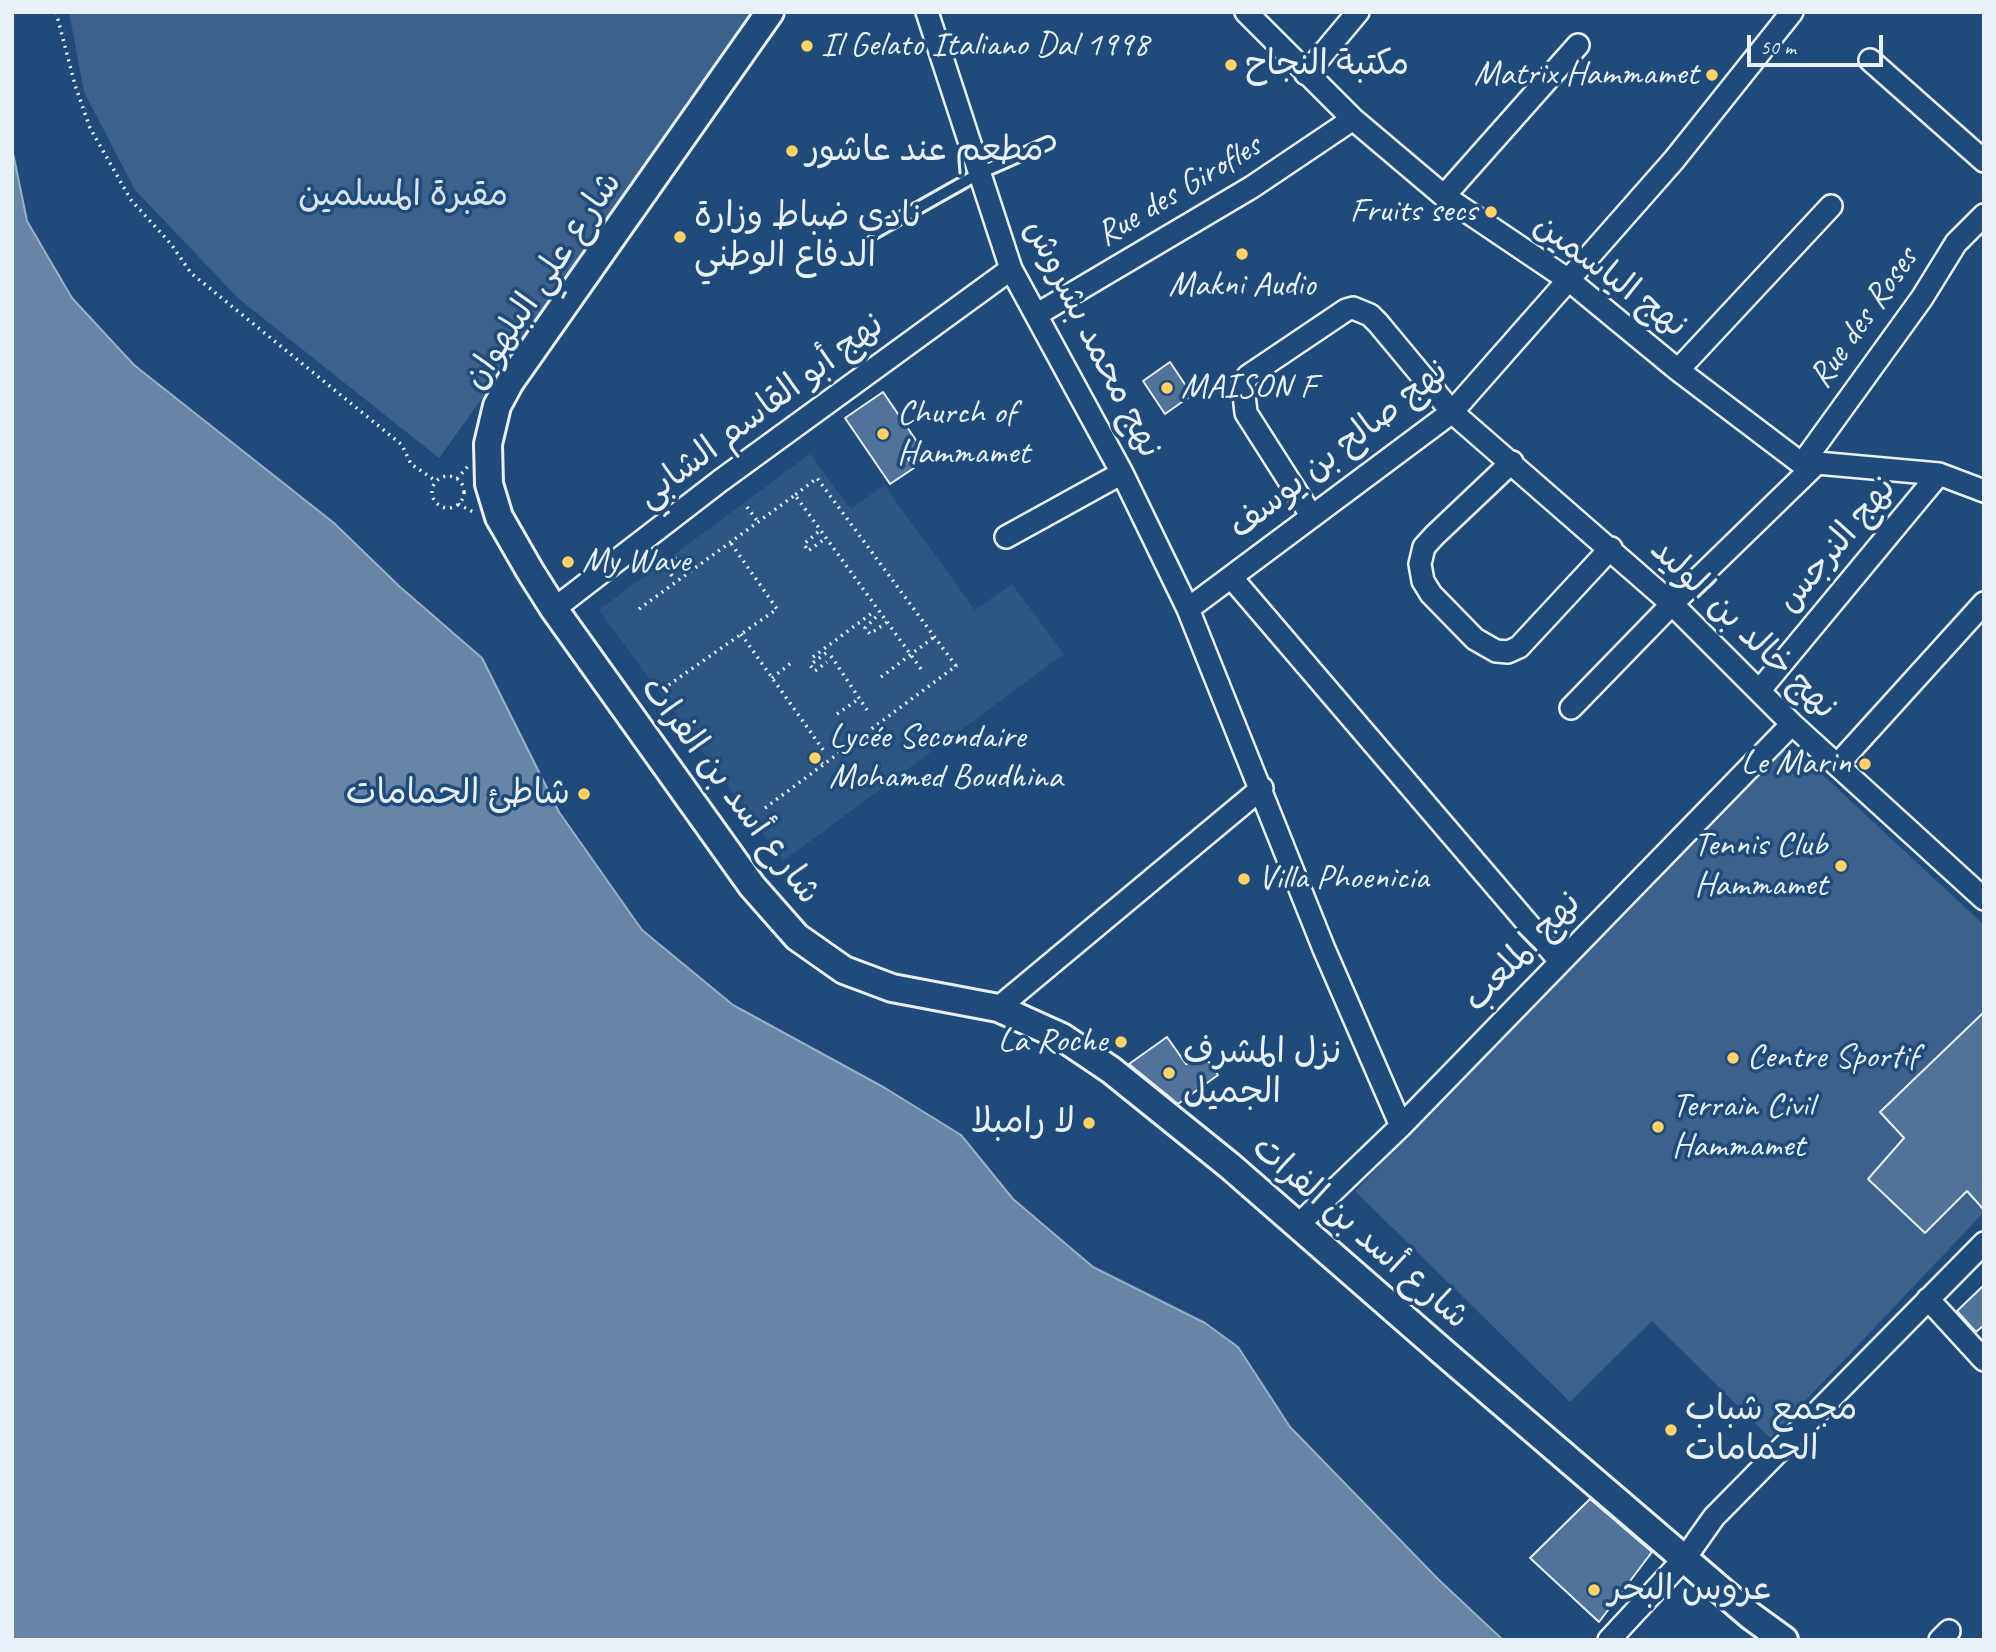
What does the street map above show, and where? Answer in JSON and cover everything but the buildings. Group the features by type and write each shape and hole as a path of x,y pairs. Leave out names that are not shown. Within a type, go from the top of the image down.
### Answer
{"street":[{"name":"شارع علي البلهوان","path":"554,609 495,507 487,456 497,406 518,371 770,12"},
{"name":"نهج محمد بشروش","path":"927,12 1011,269 1122,473 1188,609 1262,788 1324,949 1401,1125"},
{"name":"نهج الياسمين","path":"1246,12 1353,119 1444,196 1570,281 1678,370 1810,463"},
{"path":"1306,74 1358,12"},
{"name":"نهج صالح بن يوسف","path":"1188,609 1451,412 1570,281 1674,160 1793,12"},
{"path":"1444,196 1578,45"},
{"path":"1870,60 1984,160"},
{"name":"Rue des Girofles","path":"1036,315 1252,187 1353,119"},
{"path":"1678,370 1831,206"},
{"name":"Rue des Roses","path":"1571,708 1810,463 1956,243 1984,215"},
{"name":"نهج أبو القاسم الشابي","path":"554,609 719,481 1011,269"},
{"name":"نهج خالد بن الوليد","path":"1311,515 1246,412 1243,385 1248,376 1346,310 1353,308 1370,315 1378,323 1451,412 1611,548 1672,604 1792,724 1984,899"},
{"path":"1512,462 1434,535 1424,547 1420,564 1423,581 1431,594 1475,639 1496,651 1508,652 1519,647 1611,548"},
{"path":"1810,463 1939,474 1984,491"},
{"path":"1006,537 1122,473"},
{"name":"نهج النرجس","path":"1759,691 1939,474"},
{"path":"1231,577 1559,960"},
{"path":"1838,764 1984,603"},
{"name":"شارع أسد بن الفرات","path":"554,609 752,886 797,937 844,970 892,988 998,1008 1062,1037 1111,1070 1298,1225 1773,1637"},
{"name":"نهج الملعب","path":"1298,1225 1401,1125 1792,724"},
{"path":"998,1008 1262,788"},
{"path":"1609,1640 1685,1558 1714,1517 1831,1401 1984,1242"},
{"path":"1928,1299 1984,1360"}],"lane":[{"path":"873,234 979,173 1048,143"}],"path":[{"path":"56,12 75,85 90,128 131,200 171,244 191,273 402,445 411,464 436,481"},
{"path":"452,476 457,479 463,491 458,504 442,508 436,503 432,488 436,481 452,476"},
{"path":"639,609 817,478 956,666 765,808"},
{"path":"795,495 924,673"},
{"path":"747,507 758,522"},
{"path":"818,532 804,544 808,551 826,538"},
{"path":"663,689 777,609 730,542"},
{"path":"675,558 686,575"},
{"path":"672,576 664,564 671,559 678,569"},
{"path":"813,657 872,613"},
{"path":"877,617 865,628 870,634 887,622"},
{"path":"741,634 824,751 816,757 823,765"},
{"path":"881,677 934,637"},
{"path":"827,662 815,671 810,665 828,655 869,713"},
{"path":"772,678 792,663"},
{"path":"837,714 860,698"}],"shaded area":[{"path":"12,148 27,221 72,298 134,365 334,523 399,586 482,658 559,812 642,930 733,1005 885,1088 961,1135 1013,1199 1093,1267 1205,1323 1238,1347 1290,1427 1439,1580 1503,1640 12,1640"},
{"name":"Lycée Secondaire Mohamed Boudhina","path":"810,454 851,509 884,485 975,610 1012,584 1064,654 783,861 599,610"}],"green space":[{"name":"مقبرة المسلمين","path":"69,12 761,12 439,458 239,299 135,190 84,92"},
{"name":"Centre Sportif","path":"1795,749 1984,925 1984,1212 1770,1438 1652,1321 1570,1402 1355,1191 1776,750"}],"place":[{"name":"Il Gelato Italiano Dal 1998","path":"807,46"},
{"name":"مكتبة النجاح","path":"1231,65"},
{"name":"Matrix Hammamet","path":"1712,75"},
{"name":"مطعم عند عاشور","path":"792,151"},
{"name":"Fruits secs","path":"1491,212"},
{"name":"نادي ضباط وزارة الدفاع الوطني","path":"680,237"},
{"name":"Makni Audio","path":"1242,254"},
{"name":"MAISON F","path":"1167,388"},
{"name":"Church of Hammamet","path":"883,434"},
{"name":"My Wave","path":"568,562"},
{"name":"Lycée Secondaire Mohamed Boudhina","path":"815,758"},
{"name":"Le Marin","path":"1865,764"},
{"name":"شاطئ الحمامات","path":"584,794"},
{"name":"Tennis Club Hammamet","path":"1841,866"},
{"name":"Villa Phoenicia","path":"1244,879"},
{"name":"La Roche","path":"1121,1042"},
{"name":"Centre Sportif","path":"1733,1058"},
{"name":"نزل المشرف الجميل","path":"1169,1073"},
{"name":"لا رامبلا","path":"1089,1123"},
{"name":"Terrain Civil Hammamet","path":"1658,1127"},
{"name":"مجمع شباب الحمامات","path":"1671,1430"},
{"name":"عروس البحر","path":"1594,1590"}]}
